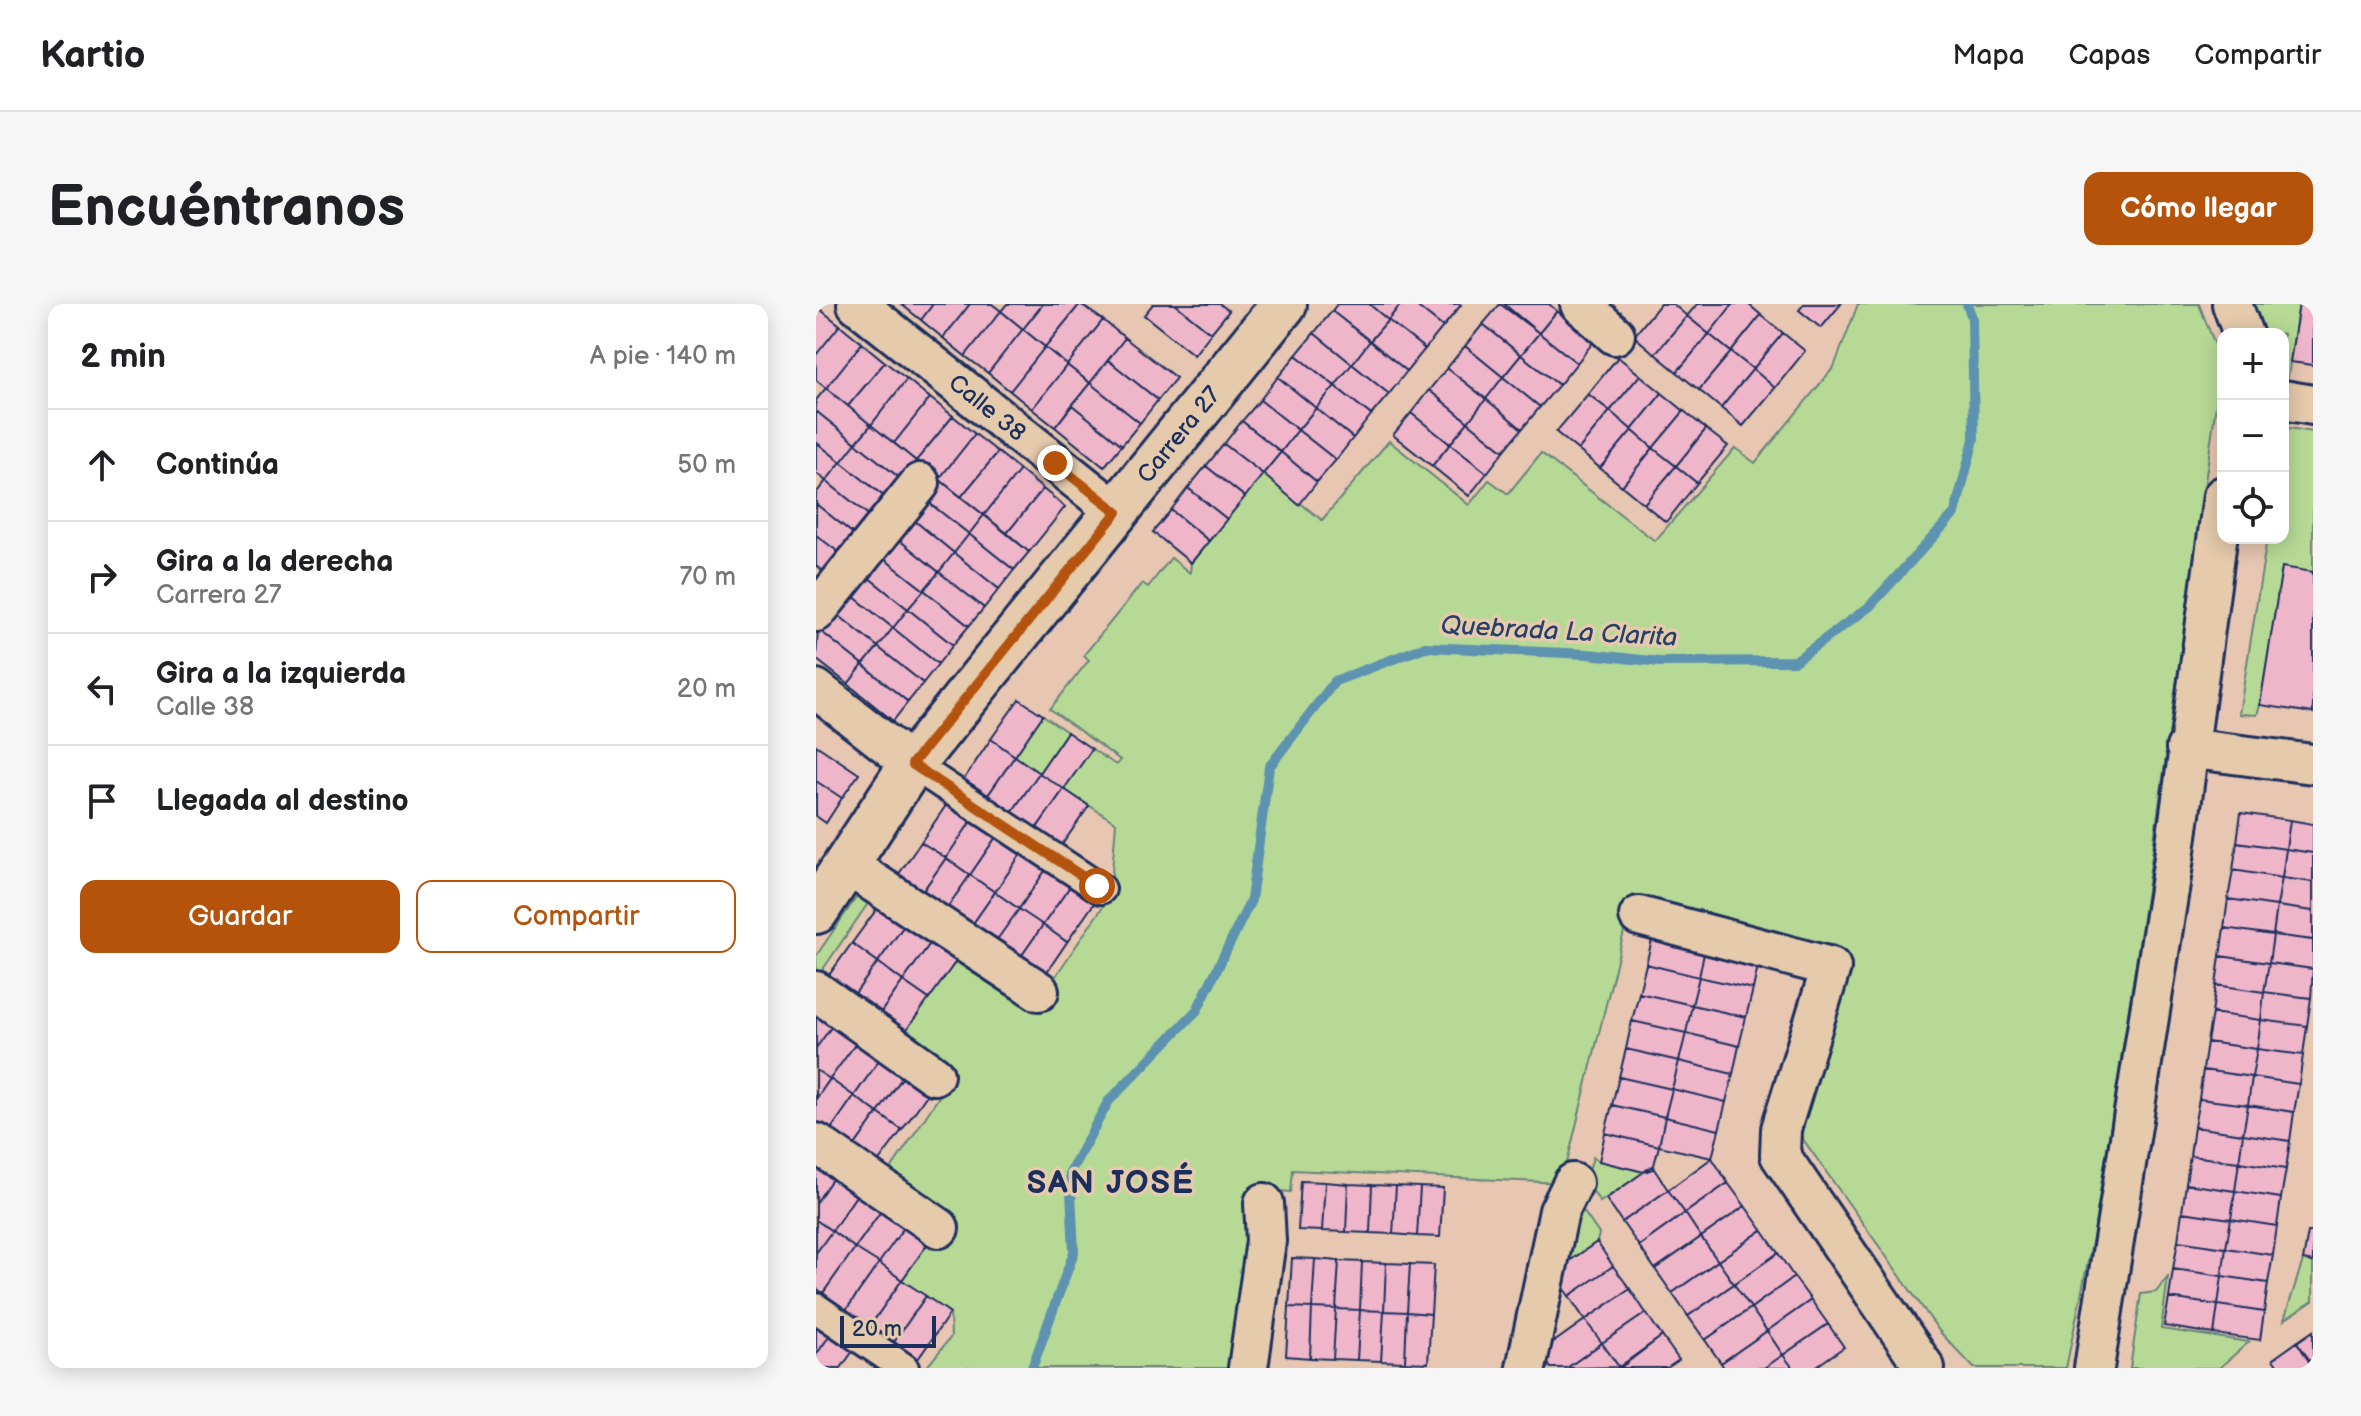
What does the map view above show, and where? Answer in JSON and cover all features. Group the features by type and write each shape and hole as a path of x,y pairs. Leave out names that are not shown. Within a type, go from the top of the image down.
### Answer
{"street":[{"name":"Calle 38","path":"857,304 1117,512"},
{"name":"Carrera 27","path":"817,906 912,764 1284,304"},
{"path":"1580,304 1615,335"},
{"path":"2232,304 2241,328"},
{"path":"2289,401 2313,405"},
{"path":"816,612 920,483"},
{"path":"2094,1368 2174,858 2186,748 2217,537"},
{"path":"816,689 912,764 1101,889"},
{"path":"2186,748 2313,764"},
{"path":"847,865 1039,991"},
{"path":"1639,916 1831,967 1781,1129 1780,1155 1925,1368"},
{"path":"816,991 934,1075"},
{"path":"816,1143 939,1228"},
{"path":"1526,1368 1559,1211 1573,1183"},
{"path":"1248,1368 1266,1241 1264,1203"},
{"path":"816,1308 904,1368"}],"green space":[{"path":"1858,304 2199,304 2217,350 2217,398 2142,925 2094,1232 2066,1368 1974,1368 1940,1332 1800,1135 1848,964 1845,952 1834,945 1813,944 1633,895 1562,1183 1293,1170 1291,1192 1255,1189 1231,1368 926,1368 951,1337 950,1313 902,1280 931,1239 943,1247 959,1224 889,1172 952,1077 899,1040 959,957 1038,1002 1110,896 1116,823 1064,789 1092,749 1116,765 1120,760 1050,709 1089,660 1084,655 1142,583 1148,587 1171,558 1190,573 1191,563 1263,474 1322,520 1389,441 1469,505 1489,480 1508,494 1541,453 1655,541 1735,448 1755,463 1834,367"},
{"path":"2254,304 2299,304 2289,370 2289,328 2263,328"},
{"path":"2289,428 2313,432 2313,572 2282,568 2260,705 2257,715 2239,714 2266,544 2289,544"},
{"path":"1043,715 1067,732 1039,773 1015,756"},
{"path":"858,895 873,896 817,978 816,956"},
{"path":"1593,1157 1644,1172 1600,1202 1586,1181"},
{"path":"1580,1206 1599,1234 1597,1242 1552,1273"},
{"path":"2303,1260 2313,1262 2313,1301 2284,1320"},
{"path":"2168,1277 2161,1329 2249,1342 2219,1368 2130,1368 2141,1294 2156,1292"}],"building":[{"path":"901,304 933,304 921,320"},
{"path":"933,304 970,304 943,338 921,320"},
{"path":"970,304 992,304 1001,311 965,356 943,338"},
{"path":"1007,304 1043,304 1023,329 1001,311"},
{"path":"1043,304 1080,304 1045,347 1023,329"},
{"path":"1080,304 1103,320 1067,365 1045,347"},
{"path":"1153,304 1175,304 1211,333 1194,355 1144,315"},
{"path":"1175,304 1220,304 1229,311 1211,333"},
{"path":"1337,304 1369,304 1388,320 1370,341 1332,311"},
{"path":"1369,304 1401,304 1388,320"},
{"path":"1401,304 1414,304 1443,327 1425,349 1388,320"},
{"path":"1414,304 1460,304 1461,305 1443,327"},
{"path":"1500,304 1539,333 1521,355 1483,324"},
{"path":"1504,304 1549,304 1557,311 1539,333"},
{"path":"1660,304 1673,304 1687,316 1655,354 1634,336"},
{"path":"1697,304 1733,304 1709,334 1687,316"},
{"path":"1733,304 1748,304 1761,315 1731,352 1709,334"},
{"path":"1804,304 1841,304 1821,328 1799,310"},
{"path":"2299,304 2313,306 2313,365 2290,362"},
{"path":"816,308 840,325 816,355"},
{"path":"1001,311 1023,329 988,373 965,356"},
{"path":"1332,311 1370,341 1352,364 1314,333"},
{"path":"1557,311 1594,341 1577,363 1539,333"},
{"path":"1761,315 1783,333 1753,369 1731,352"},
{"path":"1687,316 1709,334 1677,372 1655,354"},
{"path":"1103,320 1125,338 1090,383 1067,365"},
{"path":"1388,320 1425,349 1407,371 1370,341"},
{"path":"1483,324 1521,355 1503,377 1465,346"},
{"path":"840,325 862,343 826,388 816,380 816,355"},
{"path":"1023,329 1045,347 1010,391 988,373"},
{"path":"1314,333 1352,364 1335,386 1296,355"},
{"path":"1539,333 1577,363 1559,385 1521,355"},
{"path":"1783,333 1805,351 1775,388 1753,369"},
{"path":"1709,334 1731,352 1699,390 1677,372"},
{"path":"1125,338 1176,378 1158,400 1108,360"},
{"path":"1370,341 1407,371 1389,394 1352,364"},
{"path":"862,343 885,362 848,406 826,388"},
{"path":"1465,346 1503,377 1486,399 1447,368"},
{"path":"1045,347 1067,365 1032,409 1010,391"},
{"path":"1731,352 1753,369 1721,408 1699,390"},
{"path":"1296,355 1335,386 1316,408 1278,377"},
{"path":"1521,355 1559,385 1540,407 1503,377"},
{"path":"1618,357 1640,375 1610,411 1588,394"},
{"path":"1108,360 1158,400 1140,423 1090,383"},
{"path":"885,362 907,379 871,425 848,406"},
{"path":"1352,364 1389,394 1371,415 1335,386"},
{"path":"1067,365 1090,383 1055,427 1032,409"},
{"path":"1447,368 1486,399 1468,422 1429,390"},
{"path":"1753,369 1775,388 1743,426 1721,408"},
{"path":"1640,375 1662,393 1632,430 1610,411"},
{"path":"1278,377 1316,408 1298,430 1260,400"},
{"path":"1503,377 1540,407 1522,429 1486,399"},
{"path":"907,379 930,398 894,443 871,425"},
{"path":"1090,383 1140,423 1122,445 1072,405"},
{"path":"1335,386 1371,415 1353,438 1316,408"},
{"path":"826,388 871,425 856,443 816,411 816,400"},
{"path":"1429,390 1468,422 1450,444 1411,413"},
{"path":"1662,393 1684,411 1653,448 1632,430"},
{"path":"1588,394 1610,411 1578,450 1556,432"},
{"path":"930,398 953,416 916,461 894,443"},
{"path":"1486,399 1522,429 1504,451 1468,422"},
{"path":"1260,400 1298,430 1281,452 1242,421"},
{"path":"1072,405 1122,445 1104,467 1055,427"},
{"path":"1316,408 1353,438 1336,460 1298,430"},
{"path":"816,411 856,443 841,462 816,442"},
{"path":"1610,411 1632,430 1600,468 1578,450"},
{"path":"1684,411 1706,429 1676,466 1653,448"},
{"path":"1411,413 1450,444 1432,466 1393,435"},
{"path":"953,416 975,434 939,479 916,461"},
{"path":"1242,421 1281,452 1263,474 1224,444"},
{"path":"1468,422 1504,451 1487,473 1450,444"},
{"path":"871,425 916,461 901,479 856,443"},
{"path":"1706,429 1728,446 1697,483 1676,466"},
{"path":"1298,430 1336,460 1317,482 1281,452"},
{"path":"1632,430 1653,448 1622,486 1600,468"},
{"path":"975,434 998,452 961,497 939,479"},
{"path":"816,442 841,462 826,481 816,473"},
{"path":"856,443 901,479 886,498 841,462"},
{"path":"1224,444 1263,474 1245,497 1206,466"},
{"path":"1450,444 1487,473 1469,496 1432,466"},
{"path":"1653,448 1676,466 1644,504 1622,486"},
{"path":"998,452 1020,470 984,515 961,497"},
{"path":"1281,452 1317,482 1299,505 1263,474"},
{"path":"841,462 886,498 871,517 826,481"},
{"path":"1206,466 1245,497 1227,519 1188,488"},
{"path":"1676,466 1697,483 1666,522 1644,504"},
{"path":"1020,470 1043,489 1007,533 984,515"},
{"path":"939,479 984,515 969,534 923,498"},
{"path":"826,481 871,517 856,536 816,504 816,493"},
{"path":"1188,488 1227,519 1209,541 1171,510"},
{"path":"1043,489 1065,507 1029,552 1007,533"},
{"path":"923,498 969,534 954,553 909,516"},
{"path":"816,504 856,536 841,554 816,535"},
{"path":"1171,510 1209,541 1191,563 1153,532"},
{"path":"984,515 1029,552 1014,570 969,534"},
{"path":"909,516 954,553 939,572 893,535"},
{"path":"969,534 1014,570 999,589 954,553"},
{"path":"816,535 841,554 825,573 816,566"},
{"path":"893,535 939,572 924,590 878,554"},
{"path":"954,553 999,589 984,608 939,572"},
{"path":"878,554 924,590 908,609 863,573"},
{"path":"2282,567 2313,572 2313,713 2260,705"},
{"path":"939,572 984,608 969,626 924,590"},
{"path":"863,573 908,609 893,628 848,592"},
{"path":"924,590 969,626 953,645 908,609"},
{"path":"848,592 893,628 878,647 832,610"},
{"path":"908,609 953,645 938,664 893,628"},
{"path":"832,610 878,647 863,665 818,629"},
{"path":"893,628 938,664 923,683 878,647"},
{"path":"818,629 863,665 848,684 816,659"},
{"path":"878,647 923,683 908,702 863,665"},
{"path":"863,665 908,702 893,721 848,684"},
{"path":"1019,699 1043,715 1015,756 991,739"},
{"path":"1067,732 1092,749 1064,789 1039,773"},
{"path":"991,739 1015,756 988,795 964,779"},
{"path":"816,745 859,774 842,798 816,781"},
{"path":"1015,756 1039,773 1012,812 988,795"},
{"path":"1039,773 1064,789 1036,829 1012,812"},
{"path":"816,781 842,798 826,823 816,816"},
{"path":"1064,789 1089,806 1061,846 1036,829"},
{"path":"949,801 974,817 946,858 921,842"},
{"path":"2241,813 2290,820 2286,849 2237,842"},
{"path":"974,817 998,834 970,875 946,858"},
{"path":"2290,820 2313,824 2313,853 2286,849"},
{"path":"998,834 1023,851 995,892 970,875"},
{"path":"921,842 946,858 918,898 894,881"},
{"path":"2237,842 2286,849 2282,878 2233,870"},
{"path":"2286,849 2313,853 2313,882 2282,878"},
{"path":"1023,851 1047,868 1019,909 995,892"},
{"path":"946,858 970,875 942,915 918,898"},
{"path":"1047,868 1071,885 1043,925 1019,909"},
{"path":"2233,870 2282,878 2277,906 2228,899"},
{"path":"970,875 995,892 967,932 942,915"},
{"path":"2282,878 2313,882 2313,911 2277,906"},
{"path":"1071,885 1095,902 1067,942 1043,925"},
{"path":"995,892 1019,909 991,948 967,932"},
{"path":"2228,899 2277,906 2273,935 2224,928"},
{"path":"882,902 908,920 878,962 852,943"},
{"path":"2277,906 2313,911 2313,940 2273,935"},
{"path":"1019,909 1043,925 1015,965 991,948"},
{"path":"908,920 934,938 903,981 878,962"},
{"path":"1043,925 1067,942 1040,982 1015,965"},
{"path":"2224,928 2273,935 2269,963 2220,956"},
{"path":"2273,935 2313,940 2313,969 2269,963"},
{"path":"1653,936 1705,949 1699,977 1646,964"},
{"path":"934,938 959,957 929,999 903,981"},
{"path":"852,943 878,962 848,1003 822,985"},
{"path":"1705,949 1759,961 1753,989 1699,977"},
{"path":"2220,956 2269,963 2264,992 2216,985"},
{"path":"878,962 903,981 874,1022 848,1003"},
{"path":"2269,963 2313,969 2311,998 2264,992"},
{"path":"1646,964 1699,977 1692,1005 1639,993"},
{"path":"1699,977 1753,989 1746,1017 1692,1005"},
{"path":"903,981 929,999 899,1040 874,1022"},
{"path":"2216,985 2264,992 2261,1020 2212,1013"},
{"path":"2264,992 2311,998 2307,1026 2261,1020"},
{"path":"1639,993 1692,1005 1686,1033 1632,1021"},
{"path":"1692,1005 1746,1017 1739,1046 1686,1033"},
{"path":"816,1008 835,1022 816,1048"},
{"path":"2212,1013 2261,1020 2257,1049 2207,1042"},
{"path":"2261,1020 2307,1026 2303,1055 2257,1049"},
{"path":"1632,1021 1686,1033 1679,1061 1626,1049"},
{"path":"835,1022 859,1039 830,1079 816,1070 816,1048"},
{"path":"1686,1033 1739,1046 1733,1074 1679,1061"},
{"path":"859,1039 883,1055 854,1096 830,1079"},
{"path":"2207,1042 2257,1049 2252,1077 2203,1070"},
{"path":"1626,1049 1679,1061 1672,1089 1619,1077"},
{"path":"2257,1049 2303,1055 2299,1084 2252,1077"},
{"path":"883,1055 906,1072 878,1113 854,1096"},
{"path":"1679,1061 1733,1074 1726,1102 1672,1089"},
{"path":"816,1070 830,1079 816,1099"},
{"path":"2203,1070 2252,1077 2248,1105 2199,1099"},
{"path":"906,1072 931,1089 902,1130 878,1113"},
{"path":"1619,1077 1672,1089 1665,1117 1612,1105"},
{"path":"2252,1077 2299,1084 2294,1112 2248,1105"},
{"path":"830,1079 854,1096 827,1135 816,1127 816,1099"},
{"path":"1672,1089 1726,1102 1719,1130 1665,1117"},
{"path":"854,1096 878,1113 850,1152 827,1135"},
{"path":"2199,1099 2248,1105 2243,1134 2194,1127"},
{"path":"1612,1105 1665,1117 1659,1146 1605,1133"},
{"path":"2248,1105 2294,1112 2290,1141 2243,1134"},
{"path":"878,1113 902,1130 874,1168 850,1152"},
{"path":"1665,1117 1719,1130 1712,1158 1659,1146"},
{"path":"2194,1127 2243,1134 2239,1162 2190,1156"},
{"path":"1605,1133 1659,1146 1653,1169 1644,1172 1599,1161"},
{"path":"2243,1134 2290,1141 2286,1169 2239,1162"},
{"path":"2190,1156 2239,1162 2235,1191 2186,1184"},
{"path":"1712,1158 1728,1183 1685,1213 1668,1190"},
{"path":"816,1160 836,1173 816,1203"},
{"path":"2239,1162 2286,1169 2281,1198 2235,1191"},
{"path":"1652,1166 1668,1190 1622,1222 1606,1199"},
{"path":"836,1173 860,1190 832,1231 816,1220 816,1203"},
{"path":"1301,1181 1325,1182 1322,1231 1298,1230"},
{"path":"1325,1182 1348,1184 1346,1232 1322,1231"},
{"path":"1728,1183 1745,1206 1701,1237 1685,1213"},
{"path":"1348,1184 1372,1185 1370,1233 1346,1232"},
{"path":"2186,1184 2235,1191 2231,1219 2182,1212"},
{"path":"1372,1185 1396,1186 1393,1234 1370,1233"},
{"path":"1396,1186 1420,1187 1417,1236 1393,1234"},
{"path":"1420,1187 1443,1188 1440,1237 1417,1236"},
{"path":"860,1190 884,1207 855,1248 832,1231"},
{"path":"1668,1190 1685,1213 1639,1246 1622,1222"},
{"path":"2235,1191 2281,1198 2277,1226 2231,1219"},
{"path":"1745,1206 1762,1230 1718,1261 1701,1237"},
{"path":"884,1207 907,1223 879,1263 855,1248"},
{"path":"2182,1212 2231,1219 2226,1248 2178,1241"},
{"path":"1685,1213 1701,1237 1655,1269 1639,1246"},
{"path":"2231,1219 2277,1226 2273,1255 2226,1248"},
{"path":"816,1220 832,1231 816,1253"},
{"path":"907,1223 931,1239 902,1280 879,1263"},
{"path":"1762,1230 1778,1253 1734,1284 1718,1261"},
{"path":"832,1231 855,1248 823,1293 816,1288 816,1253"},
{"path":"2308,1232 2313,1232 2313,1262 2303,1260"},
{"path":"1701,1237 1718,1261 1672,1293 1655,1269"},
{"path":"2178,1241 2226,1248 2222,1276 2173,1269"},
{"path":"1597,1242 1613,1266 1569,1296 1552,1273"},
{"path":"855,1248 879,1263 846,1310 823,1293"},
{"path":"2226,1248 2273,1255 2268,1283 2222,1276"},
{"path":"1778,1253 1794,1277 1751,1308 1734,1284"},
{"path":"1292,1258 1315,1259 1312,1308 1289,1307"},
{"path":"1315,1259 1339,1261 1336,1309 1312,1308"},
{"path":"1339,1261 1362,1262 1360,1310 1336,1309"},
{"path":"1718,1261 1734,1284 1688,1316 1672,1293"},
{"path":"1362,1262 1386,1263 1384,1311 1360,1310"},
{"path":"879,1263 902,1280 870,1326 846,1310"},
{"path":"1386,1263 1410,1264 1407,1312 1384,1311"},
{"path":"1410,1264 1434,1265 1431,1314 1407,1312"},
{"path":"1613,1266 1630,1289 1585,1320 1569,1296"},
{"path":"2173,1269 2222,1276 2218,1305 2169,1298"},
{"path":"2222,1276 2268,1283 2264,1312 2218,1305"},
{"path":"1794,1277 1811,1300 1767,1331 1751,1308"},
{"path":"902,1280 926,1296 894,1342 870,1326"},
{"path":"1734,1284 1751,1308 1705,1340 1688,1316"},
{"path":"1630,1289 1646,1313 1602,1343 1585,1320"},
{"path":"926,1296 950,1313 918,1359 894,1342"},
{"path":"2169,1298 2218,1305 2214,1334 2164,1326"},
{"path":"1811,1300 1828,1324 1783,1355 1767,1331"},
{"path":"2218,1305 2264,1312 2260,1340 2214,1334"},
{"path":"1289,1307 1312,1308 1310,1358 1286,1356"},
{"path":"1312,1308 1336,1309 1333,1359 1310,1358"},
{"path":"1751,1308 1767,1331 1721,1363 1705,1340"},
{"path":"1336,1309 1360,1310 1357,1360 1333,1359"},
{"path":"1360,1310 1384,1311 1381,1361 1357,1360"},
{"path":"1384,1311 1407,1312 1405,1362 1381,1361"},
{"path":"1407,1312 1431,1314 1428,1363 1405,1362"},
{"path":"1646,1313 1662,1336 1619,1367 1602,1343"},
{"path":"1585,1320 1602,1343 1567,1368 1551,1368 1540,1352"},
{"path":"816,1321 832,1332 816,1355"},
{"path":"1828,1324 1844,1347 1814,1368 1793,1368 1783,1355"},
{"path":"1767,1331 1783,1355 1764,1368 1724,1368 1721,1363"},
{"path":"2313,1331 2313,1365 2297,1342"},
{"path":"832,1332 855,1348 841,1368 816,1368 816,1355"},
{"path":"1662,1336 1679,1360 1667,1368 1620,1368"},
{"path":"2297,1342 2313,1368 2279,1368 2273,1359"},
{"path":"1602,1343 1619,1367 1567,1368"},
{"path":"1783,1355 1793,1368 1764,1368"}],"waterway":[{"name":"Quebrada La Clarita","path":"1032,1368 1074,1252 1070,1172 1108,1102 1197,1010 1251,900 1269,767 1335,681 1425,647 1588,654 1660,662 1795,661 1869,607 1955,513 1974,439 1972,318 1967,304"}],"district":[{"name":"SAN JOSÉ","path":"1111,1183"}],"route":[{"path":"1055,463 1117,512 912,764 1097,886"}]}
